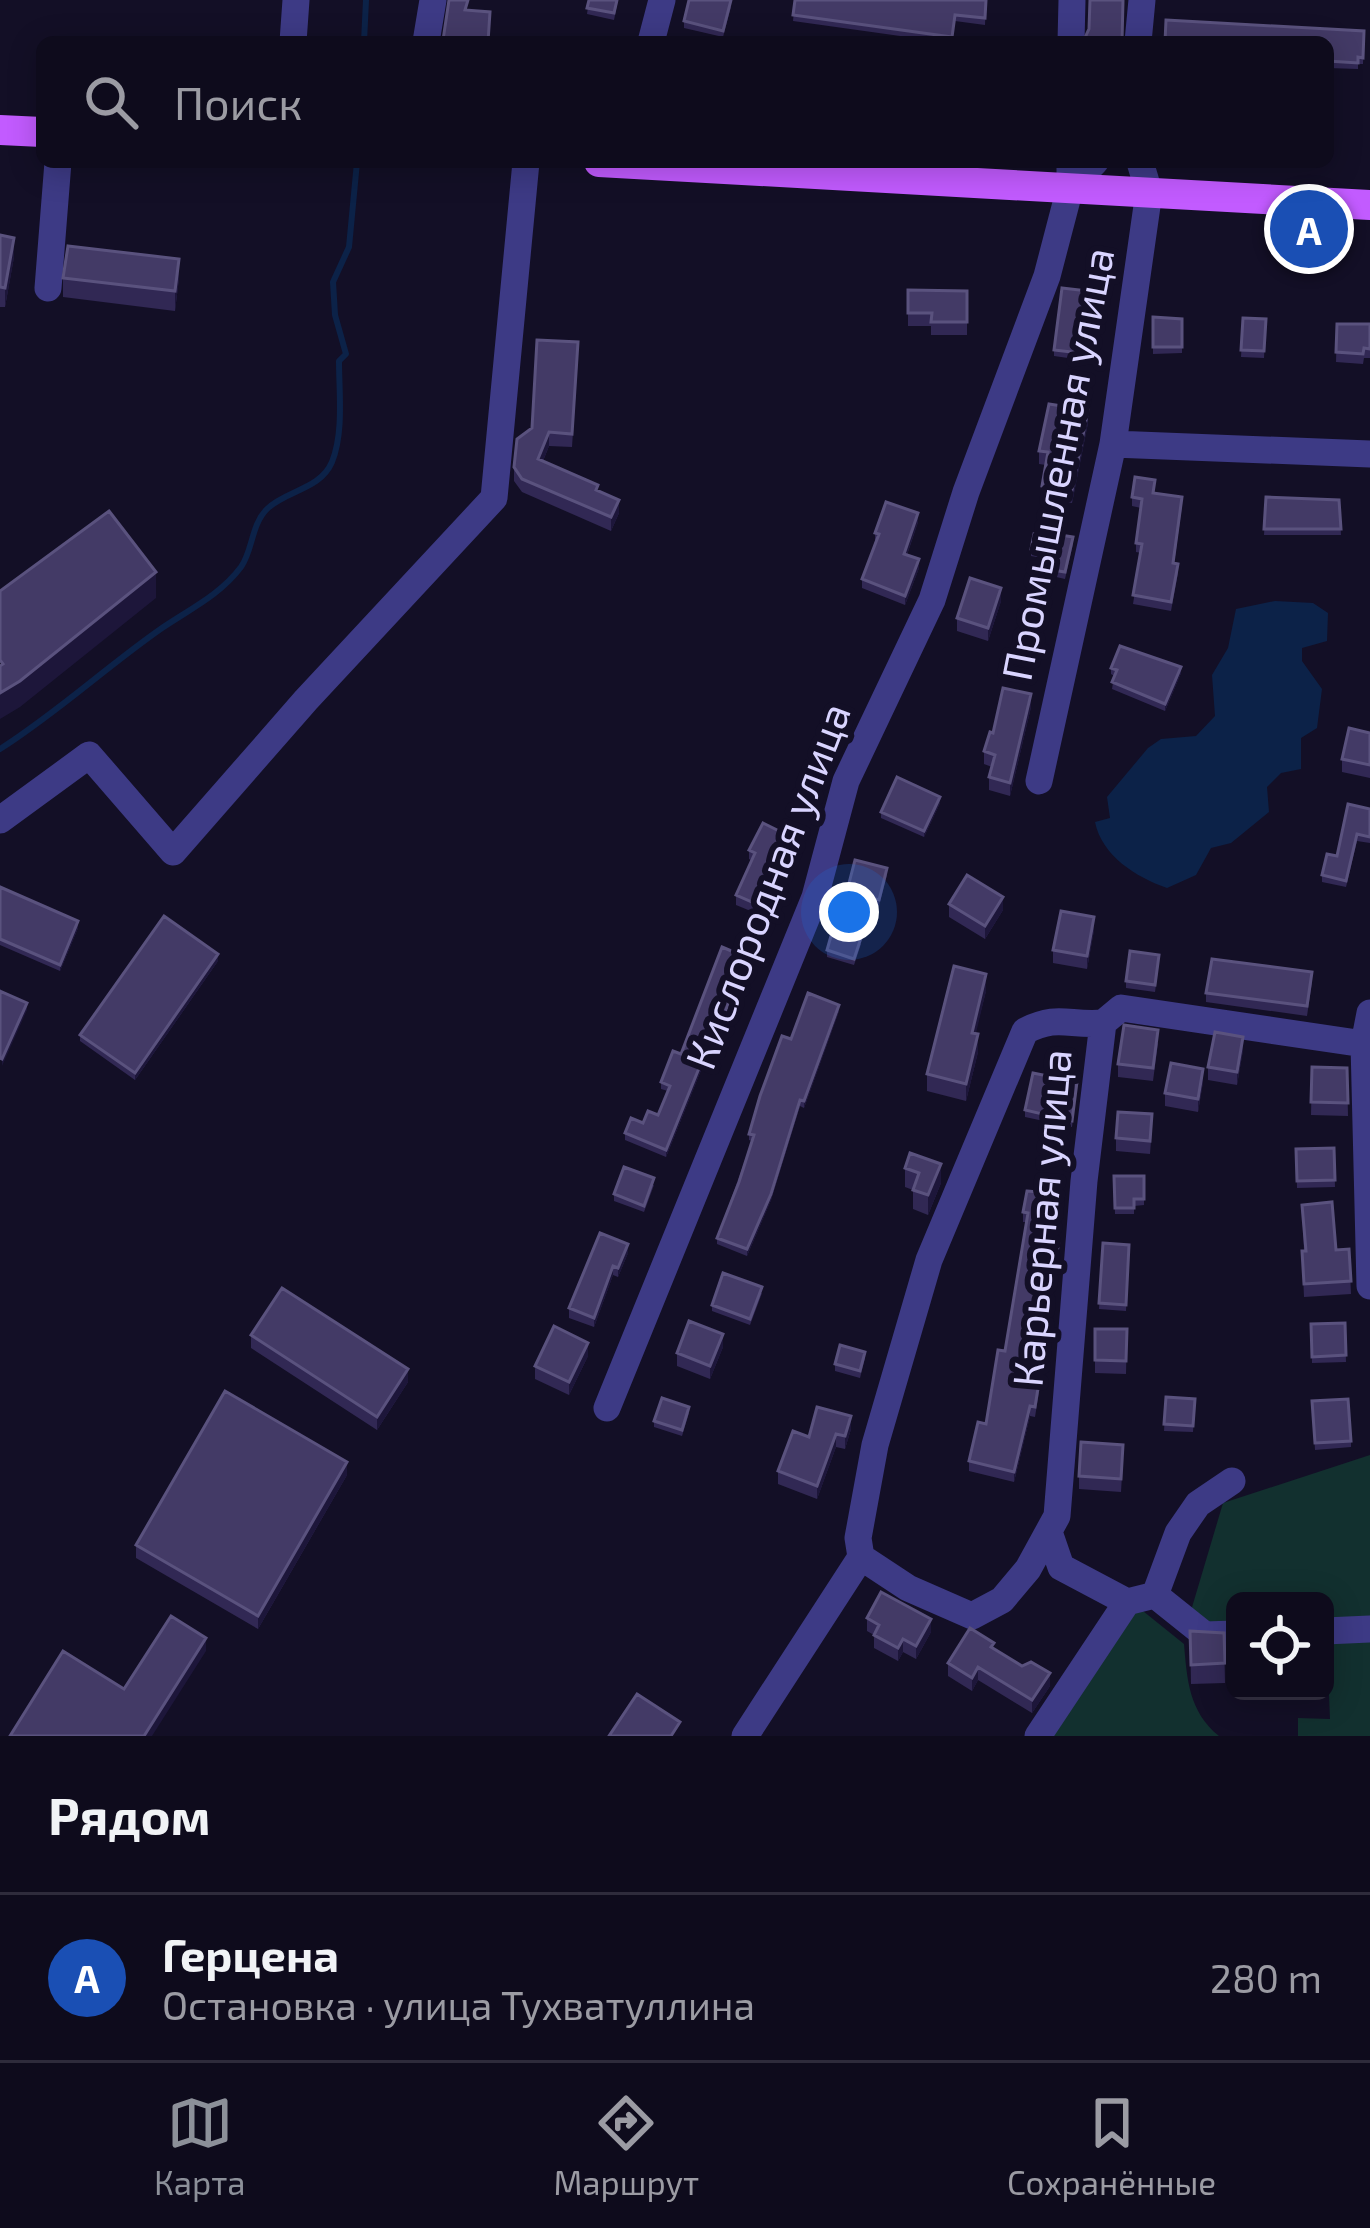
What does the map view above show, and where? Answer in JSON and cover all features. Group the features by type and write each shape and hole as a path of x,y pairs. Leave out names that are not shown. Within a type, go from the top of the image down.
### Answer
{"main road":[{"path":"0,130 36,133"},
{"path":"816,168 1070,175 1149,192 1370,205"}],"street":[{"path":"293,36 296,0"},
{"path":"428,36 433,0"},
{"path":"653,36 662,0"},
{"path":"1139,36 1142,0"},
{"path":"47,288 57,168"},
{"path":"0,820 89,755 173,852 494,498 525,168"},
{"name":"Промышленная улица","path":"1039,781 1113,445 1149,192 1142,168"},
{"name":"Кислородная улица","path":"607,1408 815,898 846,781 932,601 966,492 1047,276 1070,175"},
{"path":"1113,445 1370,454"},
{"name":"Карьерная улица","path":"861,1557 936,1603 972,1616 1002,1600 1028,1569 1058,1516 1084,1181 1103,1024 1121,1008 1364,1044"},
{"path":"1370,1013 1364,1044 1370,1286"},
{"path":"745,1736 861,1557 858,1538 875,1445 929,1260 1025,1030 1049,1018 1103,1024"},
{"path":"1155,1595 1178,1533 1198,1504 1232,1481"},
{"path":"1049,1532 1061,1567 1127,1602 1155,1595"},
{"path":"1155,1595 1204,1635 1226,1634"},
{"path":"1038,1736 1127,1602"},
{"path":"1334,1631 1370,1629"}],"green space":[{"path":"1370,1455 1370,1736 1298,1736 1298,1718 1330,1719 1334,1592 1226,1592 1226,1629 1207,1628 1190,1614 1223,1503"},
{"path":"1138,1607 1184,1644 1196,1706 1219,1736 1050,1736"}],"water":[{"path":"1275,601 1313,603 1328,613 1327,641 1302,648 1302,661 1322,689 1317,728 1301,738 1301,769 1281,773 1267,787 1269,812 1231,843 1211,848 1196,875 1167,888 1132,871 1113,855 1095,822 1110,818 1107,797 1148,748 1161,739 1196,736 1215,716 1212,675 1228,648 1236,609"}],"building":[{"path":"449,0 468,0 465,10 490,12 488,36 444,36"},
{"path":"589,0 617,0 614,13 587,8"},
{"path":"689,0 731,0 723,31 684,21"},
{"path":"795,0 986,0 985,18 955,15 952,36 793,15"},
{"path":"1090,0 1123,0 1122,36 1086,36"},
{"path":"1166,20 1364,31 1363,58 1358,57 1358,63 1334,61 1334,36 1165,36"},
{"path":"0,235 14,238 5,288 0,287"},
{"path":"68,246 179,259 175,291 63,278"},
{"path":"1062,288 1097,292 1089,354 1054,350"},
{"path":"908,290 967,291 967,322 931,322 932,313 908,313"},
{"path":"1153,317 1182,319 1182,347 1153,347"},
{"path":"1243,318 1266,319 1264,351 1241,350"},
{"path":"1337,324 1370,324 1370,349 1364,348 1363,354 1336,352"},
{"path":"537,340 578,342 572,434 549,432 538,459 598,485 596,490 619,500 611,517 522,479 514,467 517,439 532,428"},
{"path":"1049,404 1088,410 1072,490 1042,486 1048,452 1039,451"},
{"path":"1135,477 1155,480 1153,493 1182,497 1171,602 1133,595 1142,544 1136,543 1142,499 1132,497"},
{"path":"1266,497 1339,500 1341,529 1264,529"},
{"path":"886,502 918,513 904,554 919,559 905,596 862,579"},
{"path":"109,511 156,572 0,693 0,591"},
{"path":"1034,534 1073,537 1065,572 1052,570 1055,554 1031,549"},
{"path":"970,578 1001,588 988,628 957,618"},
{"path":"1120,646 1181,667 1165,704 1112,682 1117,670 1111,668"},
{"path":"1003,688 1031,694 1010,783 989,777 995,755 984,751"},
{"path":"1349,728 1370,733 1370,765 1342,759"},
{"path":"897,777 940,797 924,831 881,812"},
{"path":"1348,804 1370,809 1370,837 1357,834 1346,881 1322,875 1327,854 1337,856"},
{"path":"763,823 795,839 778,873 785,876 770,910 736,895 755,853 749,850"},
{"path":"855,860 887,868 879,900 847,891"},
{"path":"967,875 1003,897 985,926 949,904"},
{"path":"0,887 78,921 60,965 0,939"},
{"path":"1061,911 1094,917 1087,956 1053,950"},
{"path":"164,916 218,954 135,1073 80,1035"},
{"path":"833,929 861,938 854,959 827,950"},
{"path":"722,947 753,960 743,986 735,983 717,1037 712,1036 666,1150 625,1133 631,1118 643,1123 648,1111 658,1115 670,1086 661,1082 673,1051 681,1054"},
{"path":"1130,951 1159,955 1155,985 1126,981"},
{"path":"1212,959 1312,972 1307,1006 1206,993"},
{"path":"954,966 986,974 966,1084 927,1074"},
{"path":"0,991 27,1003 2,1059 0,1058"},
{"path":"808,993 839,1005 747,1249 717,1238 739,1182 760,1096 782,1036 791,1039"},
{"path":"1124,1025 1158,1030 1153,1068 1118,1064"},
{"path":"1215,1032 1243,1037 1237,1072 1208,1067"},
{"path":"1171,1063 1203,1069 1198,1099 1165,1093"},
{"path":"1312,1067 1347,1068 1348,1103 1311,1102"},
{"path":"1033,1073 1077,1082 1072,1121 1025,1110"},
{"path":"1118,1112 1152,1114 1150,1141 1116,1138"},
{"path":"1334,1148 1335,1180 1297,1181 1296,1149"},
{"path":"910,1153 941,1164 928,1195 913,1190 919,1173 905,1168"},
{"path":"624,1167 654,1178 644,1206 614,1194"},
{"path":"1114,1176 1144,1176 1144,1199 1134,1199 1134,1208 1115,1208"},
{"path":"1027,1191 1062,1194 1053,1240 1059,1242 1037,1356 1043,1357 1035,1407 1030,1406 1014,1472 969,1461 978,1422 986,1424 998,1350 1005,1351 1028,1213 1023,1212"},
{"path":"1332,1202 1336,1250 1349,1249 1351,1281 1304,1284 1302,1205"},
{"path":"600,1233 628,1244 618,1268 613,1266 594,1318 569,1308"},
{"path":"1103,1243 1129,1245 1126,1305 1099,1303"},
{"path":"723,1273 762,1287 750,1319 712,1305"},
{"path":"282,1288 408,1369 377,1417 251,1335"},
{"path":"689,1321 723,1334 710,1366 677,1353"},
{"path":"1345,1323 1346,1355 1312,1357 1311,1324"},
{"path":"554,1326 588,1343 569,1382 535,1366"},
{"path":"1095,1329 1127,1329 1126,1361 1095,1360"},
{"path":"840,1345 865,1352 860,1371 835,1364"},
{"path":"225,1391 347,1462 258,1616 136,1545"},
{"path":"1166,1397 1195,1399 1193,1426 1164,1424"},
{"path":"662,1398 689,1407 682,1430 654,1421"},
{"path":"1348,1399 1351,1441 1315,1443 1312,1401"},
{"path":"817,1407 851,1416 845,1436 836,1434 817,1486 778,1471 793,1431 809,1437"},
{"path":"1081,1442 1123,1445 1121,1479 1079,1476"},
{"path":"881,1592 931,1619 916,1646 903,1639 898,1648 874,1635 879,1625 867,1618"},
{"path":"171,1616 206,1638 144,1736 10,1736 63,1651 124,1689"},
{"path":"970,1628 1022,1666 1031,1662 1050,1673 1032,1700 978,1667 972,1678 948,1663"},
{"path":"1190,1631 1224,1633 1225,1663 1191,1665"},
{"path":"637,1694 680,1722 671,1736 609,1736"}],"waterway":[{"path":"364,36 366,0"},
{"path":"0,749 224,586 245,560 267,509 327,471 338,438 339,361 346,354 335,315 333,282 349,247 356,168"}],"place":[{"name":"Герцена","path":"1309,229"}]}
